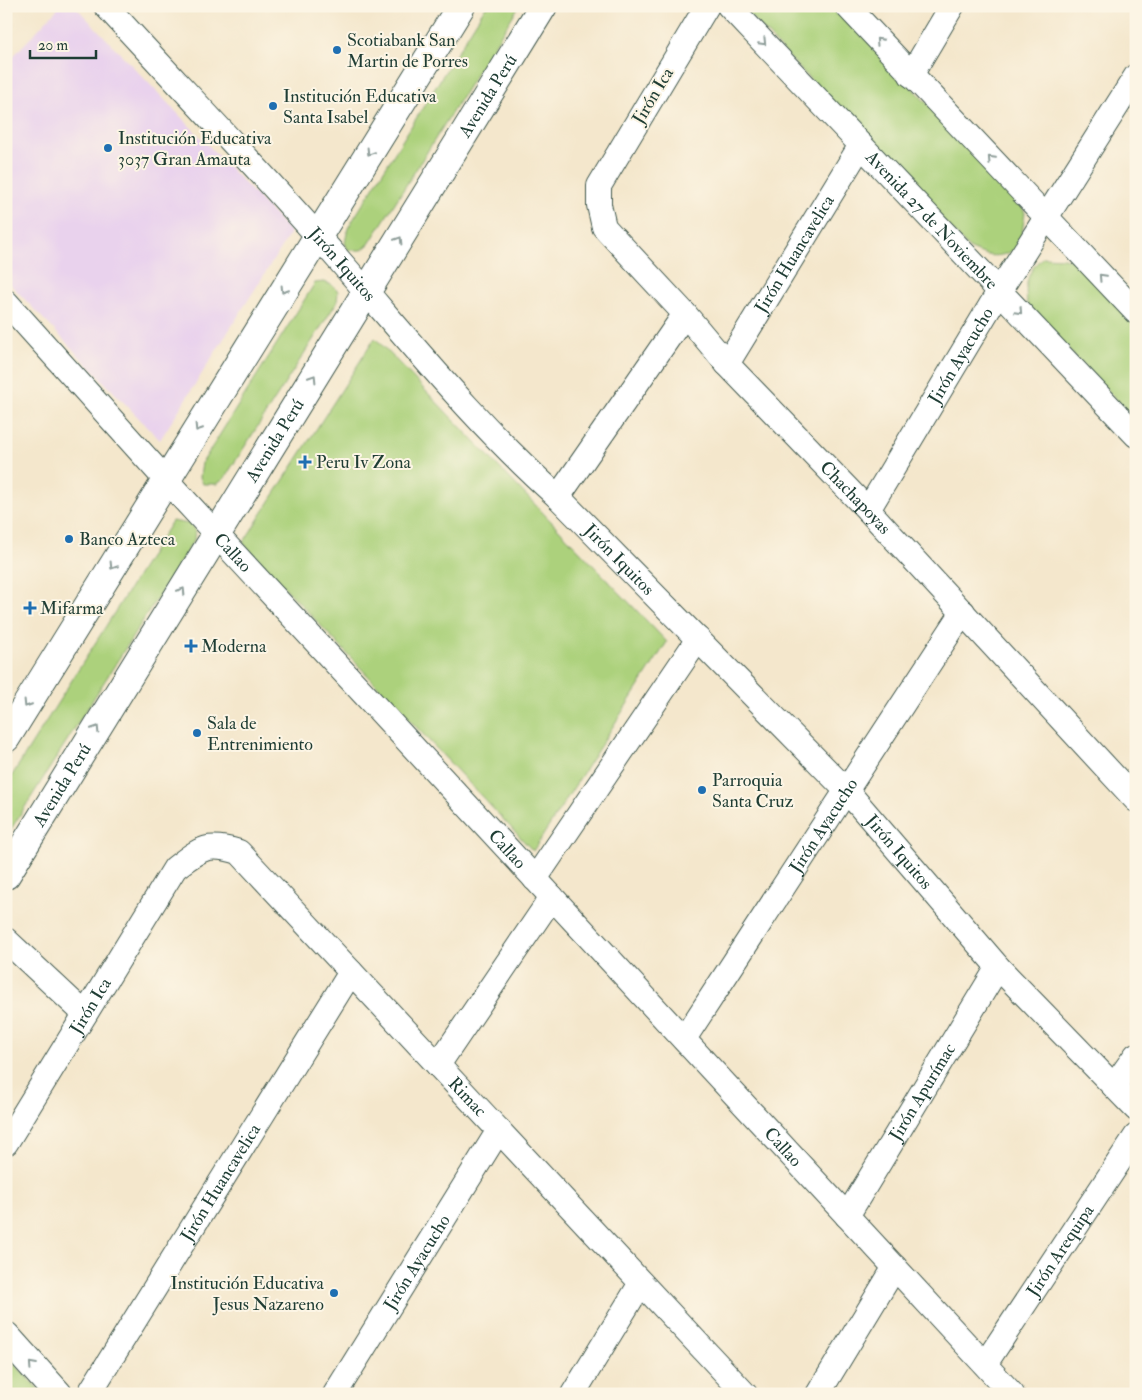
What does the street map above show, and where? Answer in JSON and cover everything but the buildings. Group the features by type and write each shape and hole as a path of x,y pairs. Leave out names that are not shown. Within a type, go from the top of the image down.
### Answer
{"main road":[{"path":"6,738 460,6"},
{"name":"Avenida Perú","path":"6,875 543,6"},
{"path":"6,1336 58,1394"}],"street":[{"name":"Jirón Iquitos","path":"106,6 318,236 388,320 528,470 558,496 847,791 998,968 1136,1110"},
{"name":"Jirón Ica","path":"599,186 707,6"},
{"name":"Avenida 27 de Noviembre","path":"729,6 1136,435"},
{"path":"847,6 1136,312"},
{"path":"911,75 952,6"},
{"name":"Jirón Ayacucho","path":"868,510 1000,290 1136,76"},
{"name":"Jirón Huancavelica","path":"727,364 861,145"},
{"name":"Chachapoyas","path":"599,186 599,205 604,227 685,314 727,364 868,510 1136,800"},
{"name":"Callao","path":"6,302 166,480 1012,1394"},
{"path":"558,496 685,314"},
{"name":"Jirón Ayacucho","path":"684,1039 963,612"},
{"path":"535,879 698,639"},
{"name":"Rimac","path":"175,868 202,848 220,846 238,852 745,1394"},
{"name":"Jirón Ica","path":"6,1143 175,868"},
{"path":"438,1065 552,897"},
{"path":"6,940 86,1014"},
{"name":"Jirón Apurímac","path":"847,1216 998,968"},
{"name":"Jirón Huancavelica","path":"89,1394 351,972"},
{"path":"1114,1086 1136,1055"},
{"name":"Jirón Ayacucho","path":"335,1394 499,1130"},
{"name":"Jirón Arequipa","path":"985,1364 1136,1136"},
{"path":"818,1394 895,1267"},
{"path":"573,1394 641,1283"}],"shaded area":[{"name":"Institución Educativa 3037 Gran Amauta","path":"60,6 75,6 291,232 160,440 6,280 6,64"}],"green space":[{"path":"486,6 519,6 369,244 362,250 348,250 345,243 348,228"},
{"path":"741,6 835,6 1019,201 1025,213 1020,247 1006,254 995,256 983,254 969,248"},
{"path":"1043,257 1064,258 1082,264 1136,321 1136,420 1028,308 1026,293 1028,280 1033,268"},
{"path":"324,282 332,285 338,291 337,302 224,479 217,484 203,484 200,477 202,463 315,283"},
{"path":"375,338 667,642 533,851 243,543"},
{"path":"172,521 189,524 195,530 194,540 6,837 6,785"},
{"path":"6,1355 43,1394 6,1394"}],"place":[{"name":"Scotiabank San Martin de Porres","path":"337,50"},
{"name":"Institución Educativa Santa Isabel","path":"273,106"},
{"name":"Institución Educativa 3037 Gran Amauta","path":"108,148"},
{"name":"Peru Iv Zona","path":"305,462"},
{"name":"Banco Azteca","path":"69,539"},
{"name":"Mifarma","path":"30,608"},
{"name":"Moderna","path":"191,646"},
{"name":"Sala de Entrenimiento","path":"197,733"},
{"name":"Parroquia Santa Cruz","path":"702,790"},
{"name":"Institución Educativa Jesus Nazareno","path":"334,1293"}]}
